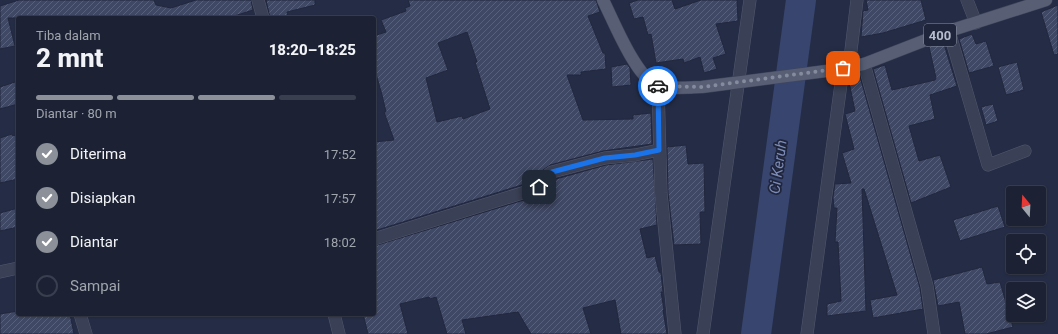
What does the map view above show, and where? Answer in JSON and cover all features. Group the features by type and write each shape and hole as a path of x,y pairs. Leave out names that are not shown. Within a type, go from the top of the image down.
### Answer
{"main road":[{"path":"603,0 638,69 650,81 658,85"},
{"name":"400","path":"658,85 702,87 864,64 949,31 1046,0"}],"street":[{"path":"258,0 262,16"},
{"path":"702,334 750,0"},
{"path":"807,334 842,68 857,0"},
{"path":"967,0 976,23"},
{"path":"949,31 988,165 1025,151"},
{"path":"864,64 927,286 934,334"},
{"path":"658,85 662,213 675,334"},
{"path":"376,238 548,185 549,174 552,172 605,158 635,155 659,150"},
{"path":"0,272 16,268"},
{"path":"81,316 86,334"},
{"path":"334,316 339,334"}],"building":[{"path":"19,0 154,0 156,5 171,8 196,0 251,0 253,10 234,16 16,16 16,18 8,18 15,46 0,49 0,6"},
{"path":"266,0 315,0 315,5 287,12 288,16 270,16"},
{"path":"408,0 596,0 600,12 588,16 603,53 605,53 606,69 581,72 581,75 567,75 583,120 633,119 633,115 651,113 652,144 603,151 550,165 543,170 541,179 376,230 376,142 394,140 384,112 386,112 376,74 376,35 386,32 381,20 406,11 405,8 410,6","holes":["467,32 477,62 475,62 490,109 463,119 462,116 437,122 426,78 448,70 438,43"]},
{"path":"638,0 672,0 675,9 701,0 737,0 738,21 716,24 726,54 713,58 717,69 704,73 700,57 684,63 683,59 656,63 651,34 648,35 643,17 634,19 629,3"},
{"path":"866,0 921,0 926,20 883,33 861,37 863,11 868,10"},
{"path":"1058,5 1058,54 1054,55 1041,12"},
{"path":"972,34 976,44 986,41 994,66 969,73 959,39"},
{"path":"943,41 957,86 930,95 935,119 909,126 919,161 940,155 951,187 911,203 873,69 885,65 892,90 935,80 936,78 929,47"},
{"path":"1017,62 1024,90 1006,95 998,67"},
{"path":"627,64 630,68 631,85 612,87 611,67"},
{"path":"859,73 920,288 923,309 873,318 870,300 897,295 864,189 862,189 866,311 827,316 827,304 841,301 838,242 835,242 837,208 834,208 833,197 835,184 851,183 842,153 854,149 845,114 855,111 849,82 850,74"},
{"path":"16,82 16,105 0,109 0,87"},
{"path":"993,104 998,121 986,125 981,107"},
{"path":"12,134 13,136 16,135 16,179 0,183 0,138"},
{"path":"686,145 688,164 704,163 705,212 700,212 701,244 674,245 668,193 667,147"},
{"path":"653,159 657,225 640,229 647,258 655,256 659,272 661,273 663,292 661,292 667,334 621,334 615,300 583,308 591,334 531,334 518,312 462,320 466,334 447,334 436,297 430,299 429,297 400,304 408,334 368,334 364,316 376,316 376,245 550,192 554,189 556,179 606,165"},
{"path":"998,206 1005,227 960,241 953,220"},
{"path":"16,209 16,227 0,231 0,213"},
{"path":"982,267 987,284 1000,282 1006,303 1006,322 1012,322 1013,327 986,334 965,334 959,302 938,306 933,280"},
{"path":"16,311 16,316 70,316 74,334 0,334 0,314"}],"waterway":[{"name":"Ci Keruh","path":"756,334 801,0"}],"way so far":[{"path":"658,86 702,87 843,68"}],"route":[{"path":"539,187 549,184 549,174 552,172 605,158 635,155 659,150 658,86"}]}
